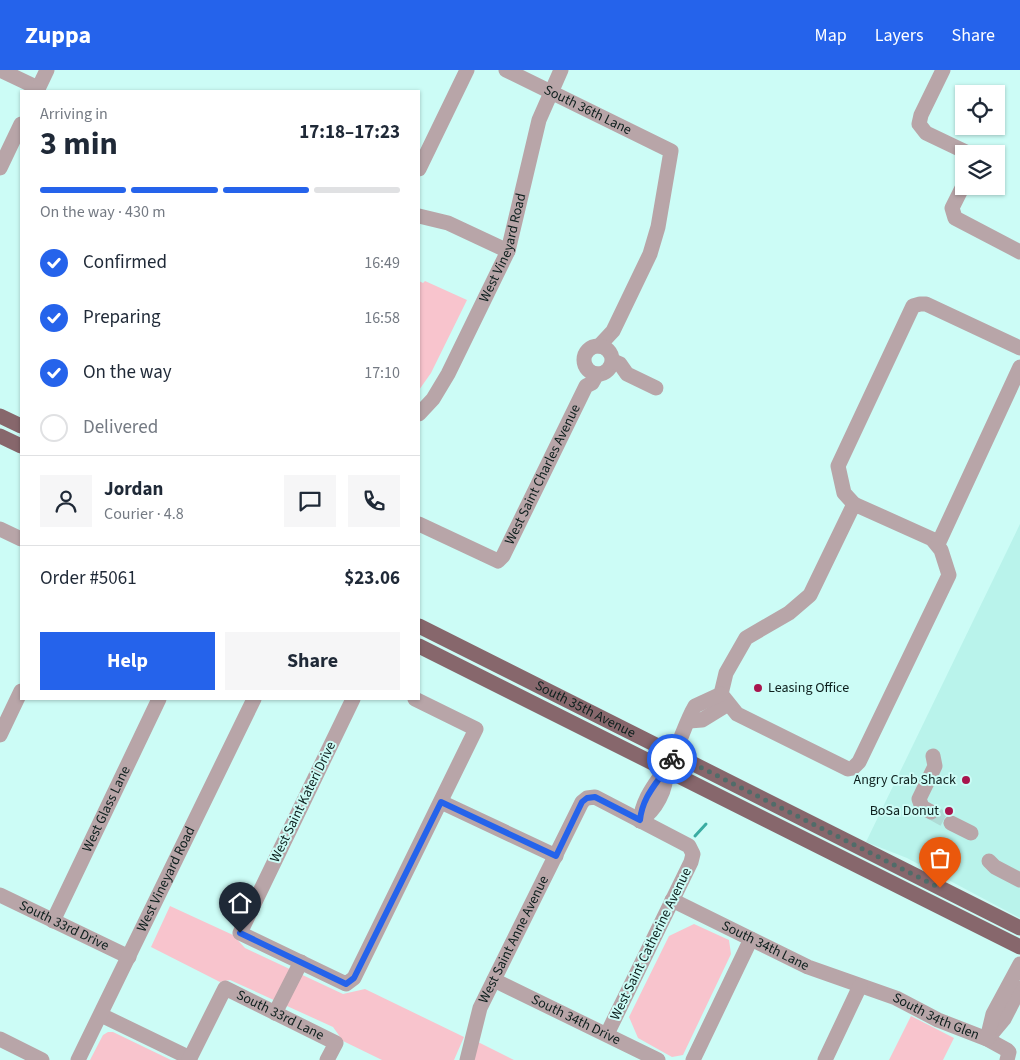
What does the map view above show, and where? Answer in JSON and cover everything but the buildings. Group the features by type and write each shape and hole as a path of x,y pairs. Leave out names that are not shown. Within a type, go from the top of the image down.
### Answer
{"main road":[{"path":"0,416 20,426"},
{"path":"0,436 20,446"},
{"name":"South 35th Avenue","path":"420,627 1020,928"},
{"name":"South 35th Avenue","path":"420,647 1020,947"}],"street":[{"path":"0,70 38,90 47,70"},
{"path":"420,167 467,70"},
{"name":"South 36th Lane","path":"506,70 671,151 658,227 650,254 613,331 602,362"},
{"name":"West Vineyard Road","path":"420,413 433,399 448,374 508,251 539,120 561,70"},
{"path":"944,70 921,115 919,124 926,133 955,147"},
{"path":"0,168 20,126"},
{"path":"958,195 953,203 952,212 961,222 1020,252"},
{"path":"420,216 448,223 508,251"},
{"path":"854,504 810,595 789,613 746,638 726,673 724,699 737,714 848,768 856,765 948,580 948,569 938,544 932,538 854,504 844,493 838,466 913,306 926,304 1020,348"},
{"path":"602,362 620,364 627,374 656,388"},
{"name":"West Saint Charles Avenue","path":"420,524 498,561 503,556 586,386 592,383 602,362"},
{"path":"938,544 1020,367"},
{"path":"0,529 20,539"},
{"path":"0,735 20,693"},
{"path":"640,820 652,813 666,783 666,770 690,721 695,706 724,699"},
{"name":"West Glass Lane","path":"52,921 159,700"},
{"name":"West Vineyard Road","path":"78,1060 129,957 250,700"},
{"name":"West Saint Kateri Drive","path":"301,962 240,933 353,700"},
{"path":"275,1013 301,962 346,984 354,978 476,729 418,700"},
{"path":"931,812 922,807 919,799 935,766 933,756"},
{"name":"West Saint Anne Avenue","path":"466,1060 480,1008 582,802 587,798 595,797 640,820"},
{"path":"441,802 556,856"},
{"name":"West Saint Catherine Avenue","path":"607,1034 693,854 689,846 640,820"},
{"path":"951,823 971,833"},
{"path":"989,861 995,867 1020,880"},
{"name":"South 33rd Drive","path":"0,895 129,957"},
{"name":"South 34th Lane","path":"672,900 808,967 860,986"},
{"path":"693,1060 751,939"},
{"path":"987,1039 1004,1019 1014,990 1020,964"},
{"name":"South 34th Drive","path":"494,980 658,1060"},
{"path":"825,1060 860,986"},
{"name":"South 34th Glen","path":"860,986 896,998 938,1020 987,1039 1008,1056"},
{"name":"South 33rd Lane","path":"189,1059 225,988 336,1043 328,1060"},
{"path":"101,1015 189,1059"},
{"path":"0,1039 42,1060"}],"shaded area":[{"path":"425,281 467,300 431,373 420,389 420,282 423,283"},
{"path":"1020,524 1020,918 907,858 866,842"},
{"path":"170,906 233,935 245,948 343,994 365,989 464,1037 454,1060 382,1060 343,1041 333,1027 230,980 220,982 151,947"},
{"path":"694,924 729,940 731,954 683,1055 672,1057 638,1038 629,1017 669,936"},
{"path":"911,1016 954,1038 943,1060 889,1060"},
{"path":"113,1032 171,1060 90,1060 103,1035"},
{"path":"478,1042 514,1060 474,1060"}],"waterway":[{"path":"695,836 706,824"}],"tunnel":[{"path":"931,812 951,823"}],"way so far":[{"path":"672,759 674,754 940,888"}],"place":[{"name":"Leasing Office","path":"758,688"},
{"name":"Angry Crab Shack","path":"966,780"},
{"name":"BoSa Donut","path":"949,811"}],"route":[{"path":"240,933 346,984 354,978 441,802 556,856 582,802 587,798 595,797 640,820 641,810 657,778 666,770 672,759"}]}
